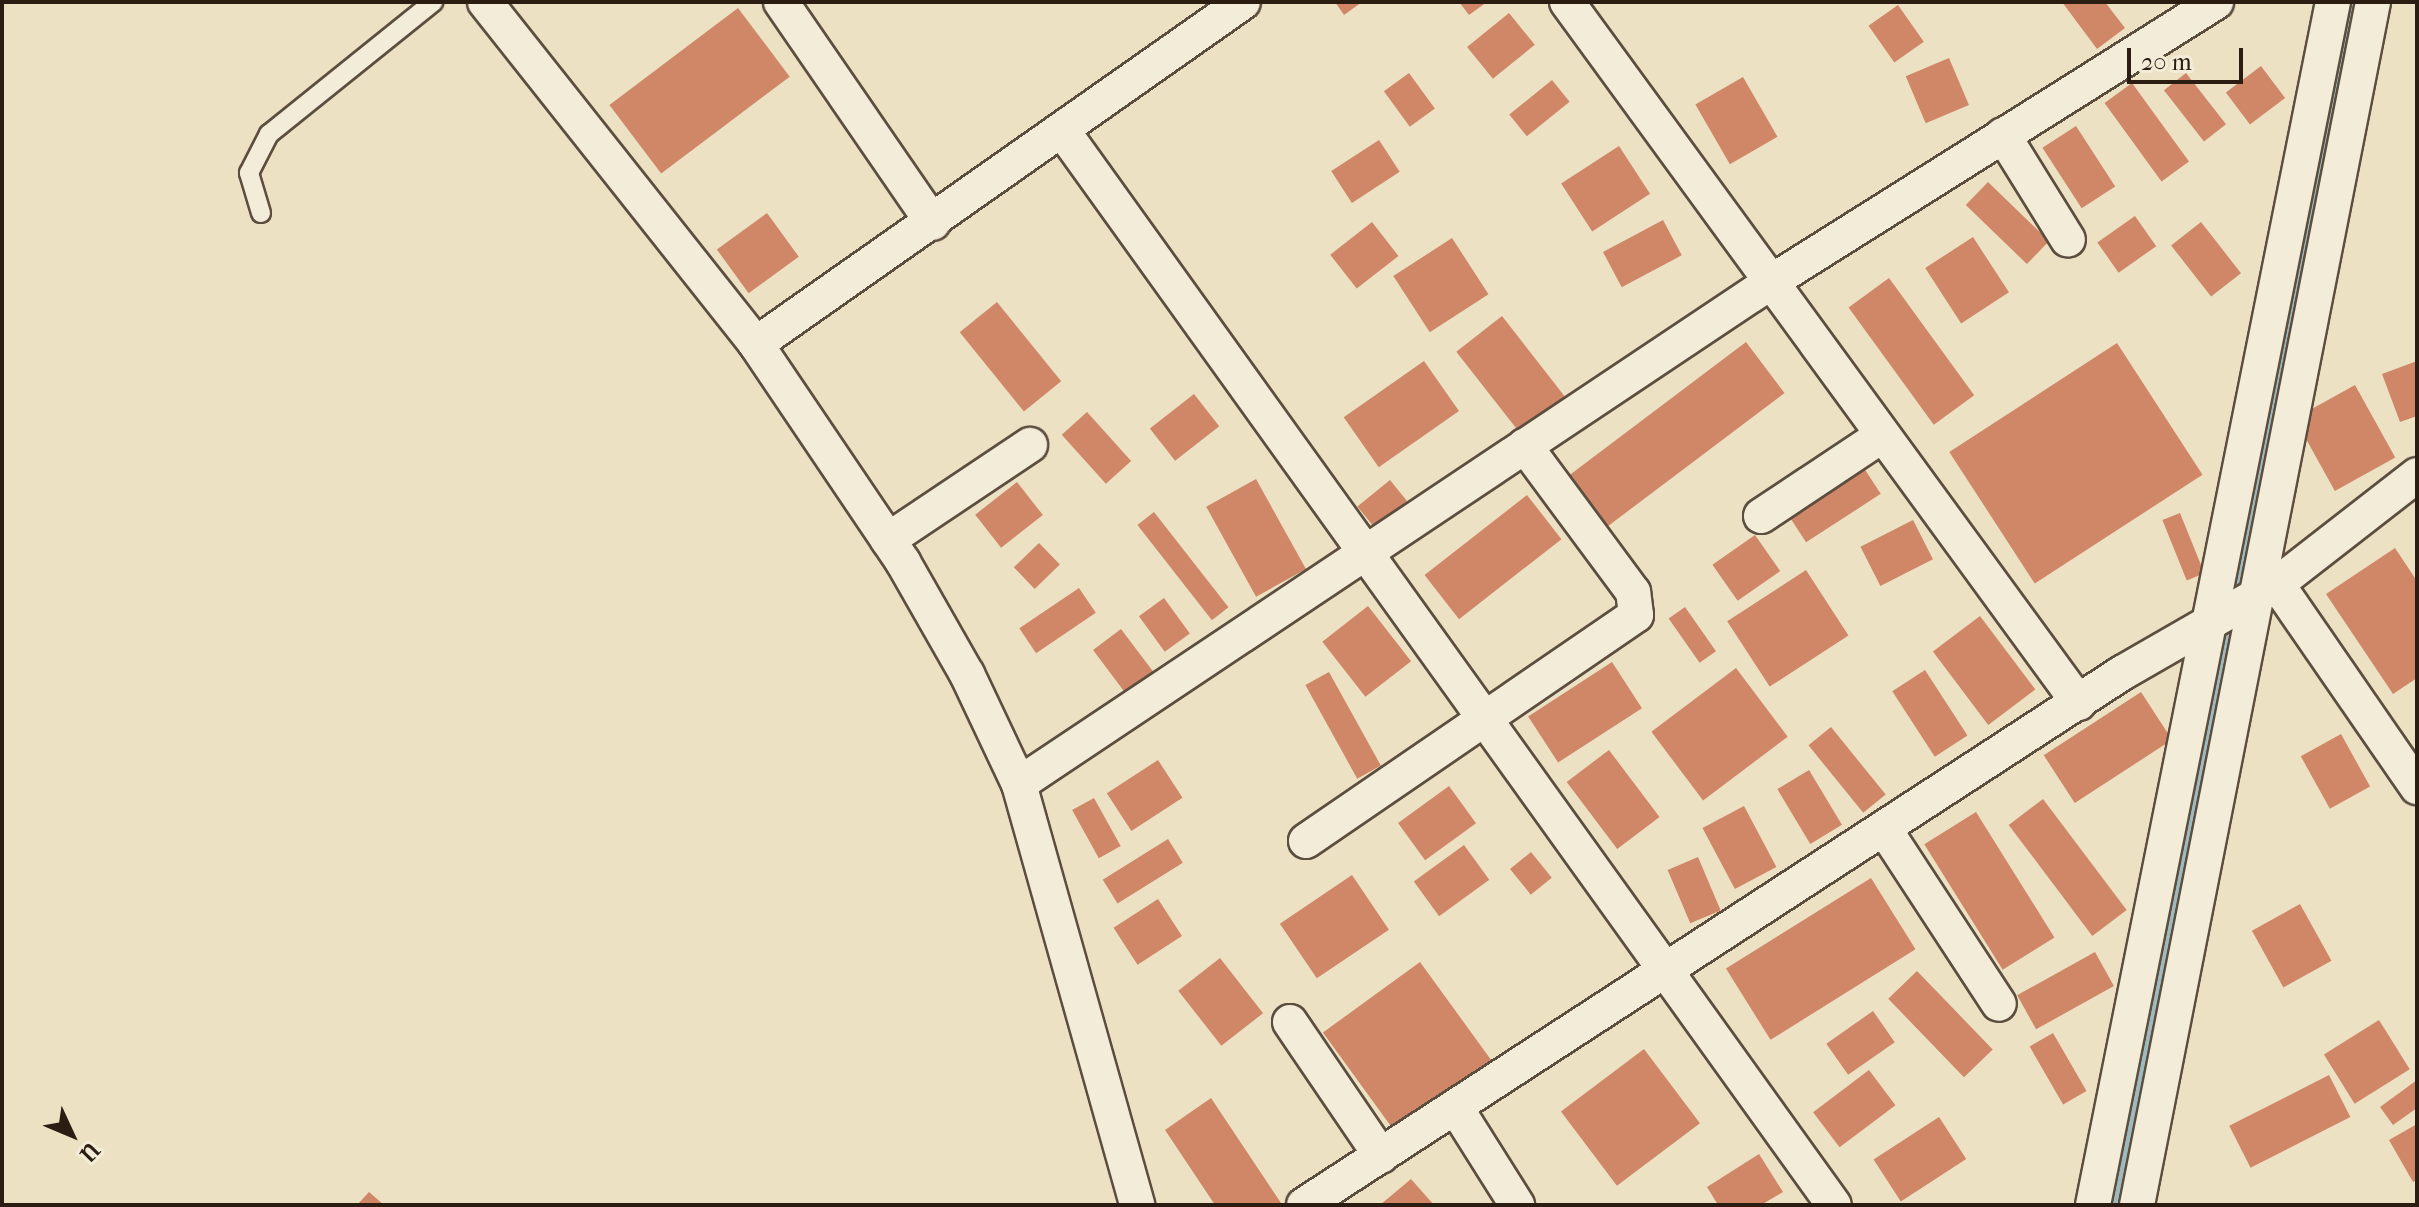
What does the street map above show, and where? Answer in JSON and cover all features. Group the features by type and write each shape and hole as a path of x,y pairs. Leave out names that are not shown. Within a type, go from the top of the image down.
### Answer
{"street":[{"path":"485,2 756,344 888,540 967,674 1019,784 1137,1205"},
{"path":"781,2 933,223"},
{"path":"756,344 933,223 1243,2"},
{"path":"1567,2 2079,703"},
{"path":"1019,784 1771,282 2216,2"},
{"path":"2137,1205 2242,603 2333,2"},
{"path":"2093,1205 2242,603 2373,2"},
{"path":"1062,130 1671,969 1834,1205"},
{"path":"2003,135 2068,240"},
{"path":"1761,516 1883,435"},
{"path":"888,540 1030,445"},
{"path":"1306,841 1636,615 1633,592 1525,446"},
{"path":"1304,1205 1887,833 2079,703 2242,603 2417,475"},
{"path":"2242,603 2417,787"},
{"path":"1887,833 1999,1004"},
{"path":"1290,1022 1381,1156"},
{"path":"1456,1108 1517,1205"}],"lane":[{"path":"261,213 249,173 269,134 433,2"}],"building":[{"path":"1335,2 1362,2 1344,15"},
{"path":"1459,2 1487,2 1469,15"},
{"path":"2062,2 2105,2 2125,28 2097,49"},
{"path":"1898,5 1924,42 1894,63 1869,26"},
{"path":"738,8 790,77 661,174 609,105"},
{"path":"1509,13 1535,45 1493,79 1467,47"},
{"path":"1949,58 1969,105 1926,123 1906,76"},
{"path":"2261,66 2285,98 2250,124 2226,92"},
{"path":"1409,73 1435,109 1410,127 1384,91"},
{"path":"2186,73 2226,124 2204,141 2164,90"},
{"path":"1743,77 1778,137 1730,164 1695,104"},
{"path":"1552,80 1570,102 1527,136 1509,115"},
{"path":"2132,83 2189,161 2162,181 2104,103"},
{"path":"2076,126 2115,186 2082,208 2042,148"},
{"path":"1379,140 1400,172 1352,203 1331,171"},
{"path":"1619,146 1650,194 1592,231 1561,184"},
{"path":"1988,182 2049,241 2027,264 1966,205"},
{"path":"767,213 799,257 749,293 717,249"},
{"path":"2135,216 2156,246 2119,273 2097,242"},
{"path":"1663,220 1682,255 1622,287 1603,252"},
{"path":"1372,222 1398,256 1357,289 1330,255"},
{"path":"2201,222 2241,273 2211,297 2171,245"},
{"path":"1973,237 2009,292 1961,323 1925,268"},
{"path":"1452,238 1488,294 1430,332 1393,276"},
{"path":"1889,278 1974,395 1934,425 1849,307"},
{"path":"997,302 1061,381 1024,411 960,332"},
{"path":"1502,316 1565,397 1520,433 1456,352"},
{"path":"1746,342 1785,393 1597,535 1558,483"},
{"path":"2117,343 2203,475 2035,584 1949,452"},
{"path":"1424,361 1459,411 1379,467 1344,417"},
{"path":"2417,361 2417,416 2400,422 2382,374"},
{"path":"2355,385 2395,458 2335,491 2295,418"},
{"path":"1194,394 1219,426 1175,461 1150,428"},
{"path":"1087,412 1131,461 1106,484 1062,435"},
{"path":"1860,462 1881,494 1806,542 1785,510"},
{"path":"1256,479 1306,569 1256,597 1206,507"},
{"path":"1390,480 1407,501 1374,527 1357,506"},
{"path":"1017,482 1043,515 1001,548 975,515"},
{"path":"1527,495 1561,539 1459,619 1425,575"},
{"path":"1154,512 1228,607 1212,620 1137,525"},
{"path":"2180,513 2204,573 2187,580 2162,520"},
{"path":"1913,520 1933,559 1880,586 1860,547"},
{"path":"1755,535 1780,571 1738,601 1712,565"},
{"path":"1039,543 1060,565 1035,589 1014,567"},
{"path":"2395,548 2417,581 2417,678 2393,694 2326,594"},
{"path":"1806,570 1848,635 1770,687 1727,621"},
{"path":"1079,588 1096,613 1036,653 1019,628"},
{"path":"1164,598 1190,634 1165,652 1139,616"},
{"path":"1368,606 1411,661 1365,697 1322,642"},
{"path":"1685,607 1716,651 1700,663 1669,618"},
{"path":"1980,616 2035,689 1988,725 1933,652"},
{"path":"1121,629 1156,675 1128,696 1093,650"},
{"path":"1612,662 1642,708 1558,763 1528,716"},
{"path":"1736,668 1788,737 1703,800 1651,732"},
{"path":"1925,670 1967,735 1935,757 1892,691"},
{"path":"1329,672 1381,766 1357,779 1305,685"},
{"path":"2141,692 2172,740 2075,803 2044,755"},
{"path":"1831,727 1886,795 1863,813 1808,745"},
{"path":"2341,734 2370,786 2330,809 2301,756"},
{"path":"1609,750 1660,817 1617,849 1567,782"},
{"path":"1158,760 1183,798 1131,831 1107,793"},
{"path":"1809,770 1842,825 1810,844 1777,789"},
{"path":"1449,786 1476,823 1425,860 1398,823"},
{"path":"1094,798 1121,846 1099,858 1072,810"},
{"path":"2043,799 2127,910 2092,936 2009,825"},
{"path":"1744,806 1776,867 1735,889 1703,828"},
{"path":"1976,812 2054,938 2003,970 1924,844"},
{"path":"1168,839 1183,863 1118,904 1103,880"},
{"path":"1464,845 1489,880 1439,916 1414,881"},
{"path":"1531,852 1552,878 1531,895 1510,869"},
{"path":"1698,857 1721,910 1690,923 1668,870"},
{"path":"1352,875 1389,930 1317,978 1280,924"},
{"path":"1871,878 1916,949 1770,1040 1726,969"},
{"path":"1158,899 1182,936 1138,965 1114,928"},
{"path":"2300,904 2332,961 2283,988 2252,931"},
{"path":"2095,952 2114,986 2036,1029 2017,995"},
{"path":"1220,958 1263,1013 1221,1046 1178,991"},
{"path":"1420,962 1491,1060 1394,1130 1323,1033"},
{"path":"1917,971 1993,1049 1964,1077 1888,999"},
{"path":"1873,1011 1895,1042 1848,1075 1826,1044"},
{"path":"2379,1020 2410,1069 2355,1104 2324,1054"},
{"path":"2053,1033 2086,1091 2063,1105 2030,1046"},
{"path":"1644,1049 1700,1123 1617,1186 1561,1112"},
{"path":"1869,1070 1895,1105 1840,1147 1813,1112"},
{"path":"2329,1075 2350,1117 2251,1168 2229,1126"},
{"path":"2417,1080 2417,1108 2393,1125 2380,1107"},
{"path":"1211,1098 1281,1203 1215,1205 1165,1130"},
{"path":"1939,1117 1966,1159 1901,1201 1874,1159"},
{"path":"2417,1124 2417,1180 2413,1182 2389,1140"},
{"path":"1759,1154 1783,1192 1761,1205 1718,1205 1707,1187"},
{"path":"1411,1179 1434,1205 1380,1205"},
{"path":"369,1192 384,1205 357,1205"}],"waterway":[{"path":"2114,1205 2353,2"}]}
